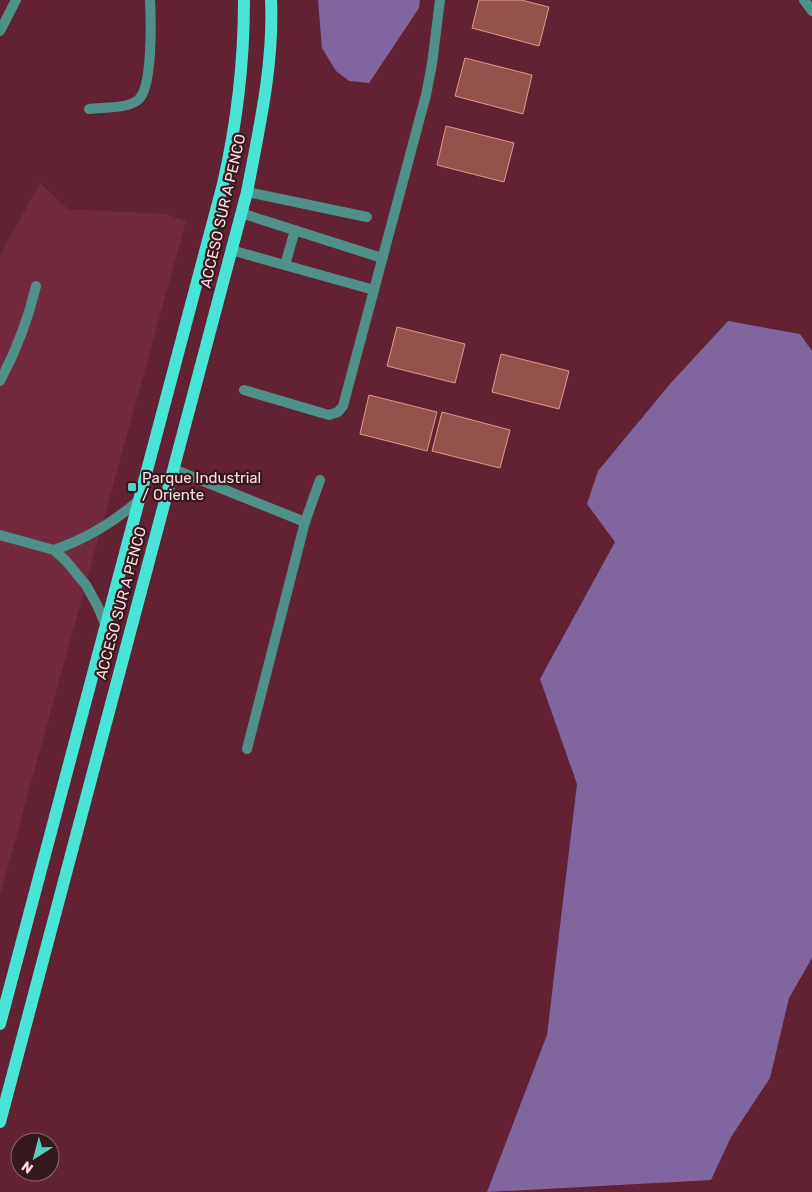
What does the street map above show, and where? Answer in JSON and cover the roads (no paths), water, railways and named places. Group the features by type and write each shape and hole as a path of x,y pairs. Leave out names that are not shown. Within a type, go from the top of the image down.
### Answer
{"main road":[{"name":"ACCESO SUR A PENCO","path":"0,1024 232,147 242,67 244,0"},
{"name":"ACCESO SUR A PENCO","path":"0,1122 247,192 271,42 271,0"}],"street":[{"path":"0,31 16,0"},
{"path":"89,109 127,105 143,95 146,84 150,43 150,0"},
{"path":"244,390 329,414 338,412 343,406 426,95 434,56 440,0"},
{"path":"804,0 812,11"},
{"path":"247,192 367,217"},
{"path":"241,213 382,258"},
{"path":"285,265 295,230"},
{"path":"231,250 374,290"},
{"path":"0,381 17,346 36,286"},
{"path":"173,469 305,522"},
{"path":"247,749 305,522 320,480"},
{"path":"54,550 87,537 106,526 139,500"},
{"path":"0,535 54,550 71,566 86,585 106,626"}],"place":[{"name":"Parque Industrial / Oriente","path":"132,487"}]}
